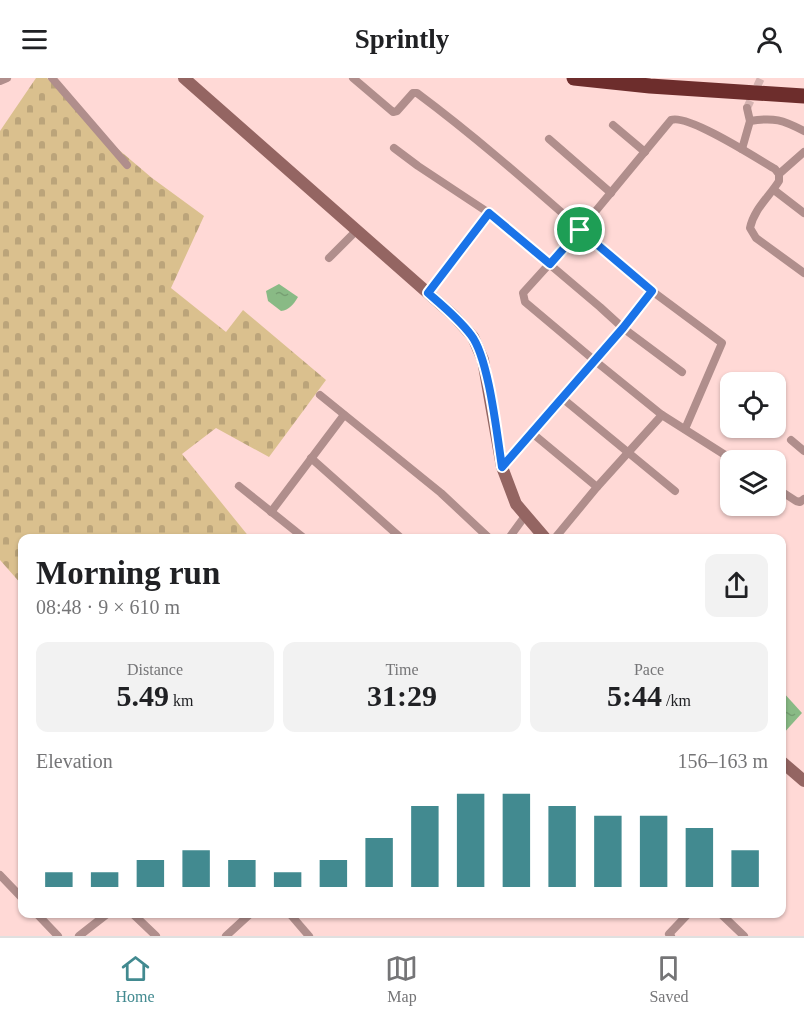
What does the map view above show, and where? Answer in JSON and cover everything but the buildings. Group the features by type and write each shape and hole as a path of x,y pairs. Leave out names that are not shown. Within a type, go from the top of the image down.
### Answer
{"highway":[{"path":"574,78 650,86 804,96"}],"street":[{"path":"0,81 7,78"},
{"path":"52,78 127,165"},
{"path":"184,78 454,316 473,337 483,360 502,467 516,504 541,534"},
{"path":"353,78 393,112 397,111 413,93 417,93 502,159 652,291 722,343 685,429"},
{"path":"742,149 750,121 747,108"},
{"path":"720,452 662,415 525,302 522,293 580,230 671,120 676,118 684,119 775,169 779,174 779,181 752,218 750,228 756,238 804,273"},
{"path":"750,121 769,118 804,131"},
{"path":"613,125 645,152"},
{"path":"549,140 611,193"},
{"path":"394,148 489,213 623,328 682,372"},
{"path":"779,174 804,152"},
{"path":"774,190 804,213"},
{"path":"428,293 489,213"},
{"path":"330,258 357,230"},
{"path":"502,467 623,328 652,291"},
{"path":"320,395 441,493 485,534"},
{"path":"562,398 675,491"},
{"path":"271,512 344,415"},
{"path":"558,534 662,415"},
{"path":"532,433 597,487"},
{"path":"791,440 804,451"},
{"path":"311,458 396,534"},
{"path":"239,486 299,534"},
{"path":"786,495 795,501 800,502 804,499"},
{"path":"512,534 525,516"},
{"path":"786,766 804,782"},
{"path":"0,874 18,894"},
{"path":"41,918 58,936"},
{"path":"79,936 102,918"},
{"path":"137,918 156,936"},
{"path":"231,934 246,918"},
{"path":"293,918 309,936"},
{"path":"671,936 669,934 684,918"},
{"path":"725,918 744,936"}],"green space":[{"path":"36,78 47,78 112,144 152,178 204,216 171,288 226,332 243,310 326,380 269,457 216,428 182,454 247,534 18,534 18,580 0,560 0,131"}],"water":[{"path":"279,284 298,297 291,306 281,311 268,301 266,291"},
{"path":"786,695 802,713 786,731"}],"tunnel":[{"path":"747,108 761,78"}],"route":[{"path":"489,213 550,264 580,230 652,291 623,328 502,467 483,360 473,337 428,293 489,213"}]}
